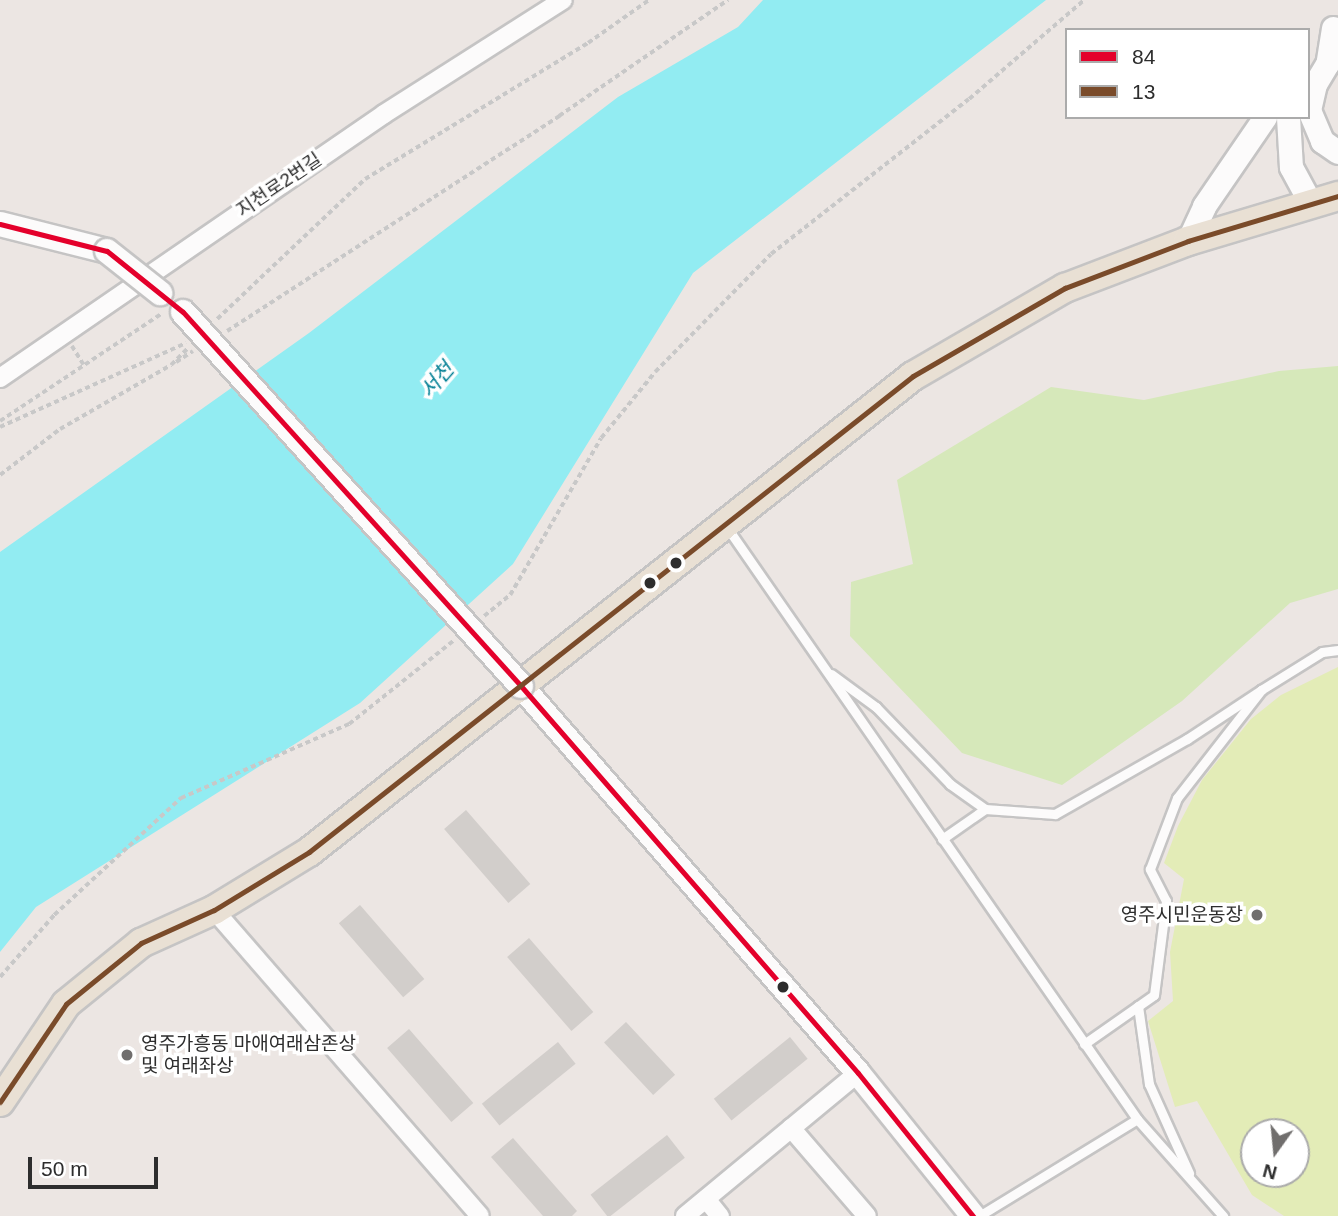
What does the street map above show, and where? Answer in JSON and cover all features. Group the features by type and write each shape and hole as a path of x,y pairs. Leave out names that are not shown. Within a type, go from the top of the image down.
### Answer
{"main road":[{"path":"0,1102 66,1004 141,943 214,910 309,852 913,376 1065,288 1188,241 1338,196"},
{"path":"0,224 107,251 172,303 521,686 858,1073 976,1216"}],"street":[{"name":"지천로2번길","path":"0,378 218,226 563,0"},
{"path":"1310,62 1335,24"},
{"path":"1310,106 1315,84 1327,64 1335,24"},
{"path":"1310,112 1322,141 1338,152"},
{"path":"1188,241 1204,206 1264,119"},
{"path":"1288,119 1291,167 1311,204"},
{"path":"214,910 480,1216"},
{"path":"685,1216 858,1073"},
{"path":"791,1128 867,1216"},
{"path":"706,1199 720,1216"}],"lane":[{"path":"725,525 1137,1119 1223,1216"},
{"path":"825,669 876,707 950,784 985,809 1055,814 1187,739 1322,652 1338,650"},
{"path":"1084,1044 1154,995 1166,901 1150,869 1177,798 1261,690"},
{"path":"942,839 985,809"},
{"path":"1139,1006 1149,1084 1193,1183"},
{"path":"976,1216 1137,1119"}],"path":[{"path":"208,328 365,179 587,43 649,0"},
{"path":"216,337 501,154 728,0"},
{"path":"478,621 510,595 601,438 655,372 771,254 1000,74 1084,0"},
{"path":"0,421 172,303"},
{"path":"65,335 84,365"},
{"path":"0,427 199,337 171,365"},
{"path":"0,475 60,429 205,344"},
{"path":"0,977 54,915 181,798 349,724 456,638"}],"green space":[{"path":"1338,366 1338,589 1290,603 1182,701 1062,785 962,753 850,636 851,582 913,564 897,480 1051,387 1144,400 1279,371"},
{"name":"영주시민운동장","path":"1338,667 1338,1216 1284,1216 1252,1195 1248,1188 1310,1188 1310,1118 1240,1118 1240,1174 1197,1101 1175,1107 1148,1021 1173,1001 1170,952 1184,879 1164,863 1178,826 1202,780 1251,719 1281,695"}],"water":[{"name":"서천","path":"763,0 1046,0 693,273 513,564 360,703 36,907 0,952 0,552 309,333 618,97 738,27"}],"building":[{"path":"466,810 530,884 508,903 444,829"},
{"path":"360,905 424,979 403,997 339,923"},
{"path":"529,938 593,1012 571,1031 507,957"},
{"path":"626,1022 675,1075 653,1095 604,1042"},
{"path":"409,1029 473,1103 451,1122 387,1048"},
{"path":"790,1037 808,1059 731,1120 714,1099"},
{"path":"558,1042 576,1064 499,1125 482,1104"},
{"path":"667,1135 685,1158 610,1216 607,1216 591,1195"},
{"path":"513,1138 577,1211 572,1216 543,1216 491,1157"}],"transit line":[{"name":"13","path":"0,1102 66,1004 141,943 214,910 309,852 913,376 1065,288 1188,241 1338,196"},
{"name":"84","path":"0,224 107,251 183,312 521,686 858,1073 973,1216"}],"place":[{"name":"영주시민운동장","path":"1257,915"},
{"name":"영주가흥동 마애여래삼존상 및 여래좌상","path":"127,1055"}]}
